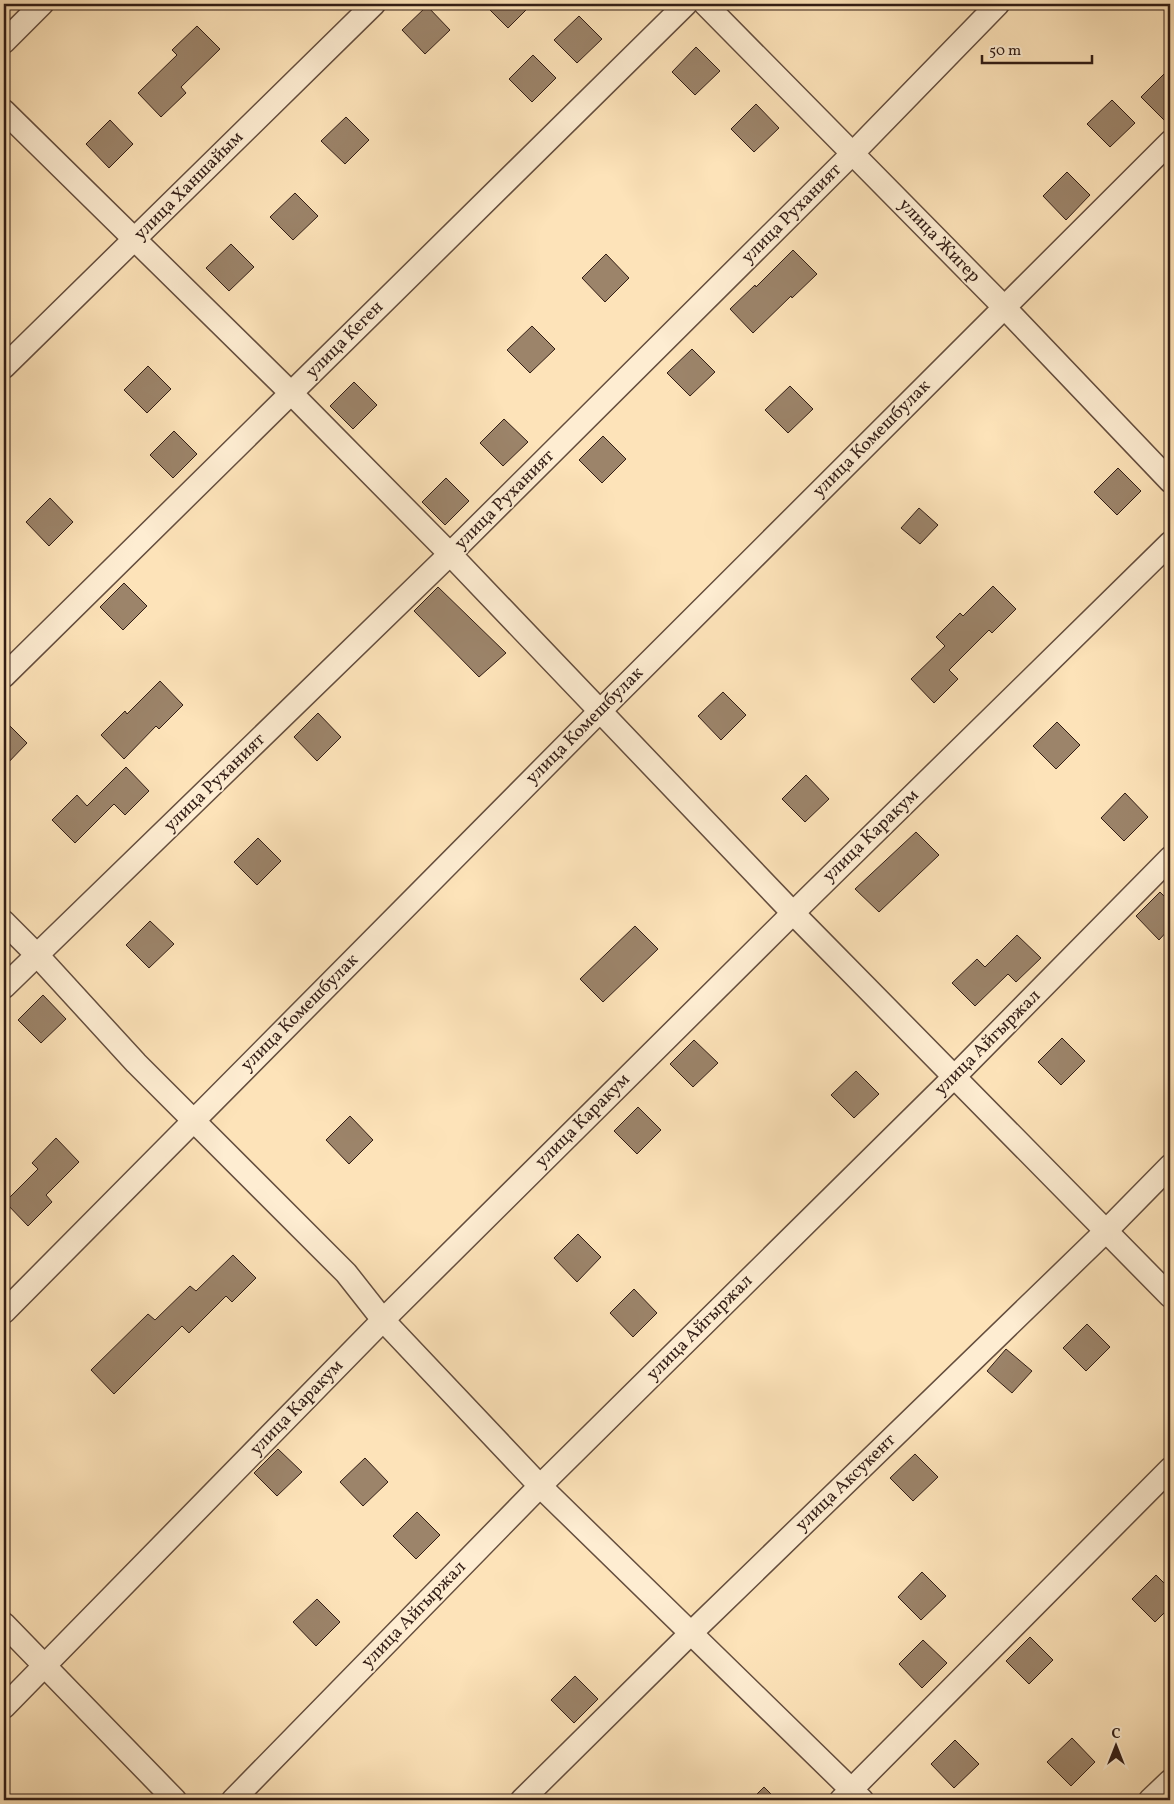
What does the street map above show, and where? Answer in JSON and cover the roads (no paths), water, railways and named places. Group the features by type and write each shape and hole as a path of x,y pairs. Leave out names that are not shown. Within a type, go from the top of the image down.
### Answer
{"street":[{"path":"4,42 42,4"},
{"name":"улица Ханшайым","path":"4,367 374,4"},
{"name":"улица Кеген","path":"4,676 686,4"},
{"name":"улица Жигер","path":"705,4 1004,308 1170,482"},
{"name":"улица Руханият","path":"4,988 450,554 853,153 998,4"},
{"path":"4,111 291,393 450,554 793,913 1170,1296"},
{"name":"улица Комешбулак","path":"4,1312 600,711 1170,142"},
{"name":"улица Каракум","path":"4,1707 383,1320 793,913 1170,543"},
{"name":"улица Айгыржал","path":"233,1800 540,1486 954,1077 1170,858"},
{"path":"4,922 136,1062 346,1273 383,1320 540,1486 851,1797 1170,1469"},
{"name":"улица Аксукент","path":"522,1800 690,1634 1106,1231 1170,1166"},
{"path":"4,1624 175,1800"},
{"path":"1150,1800 1170,1781"}]}
